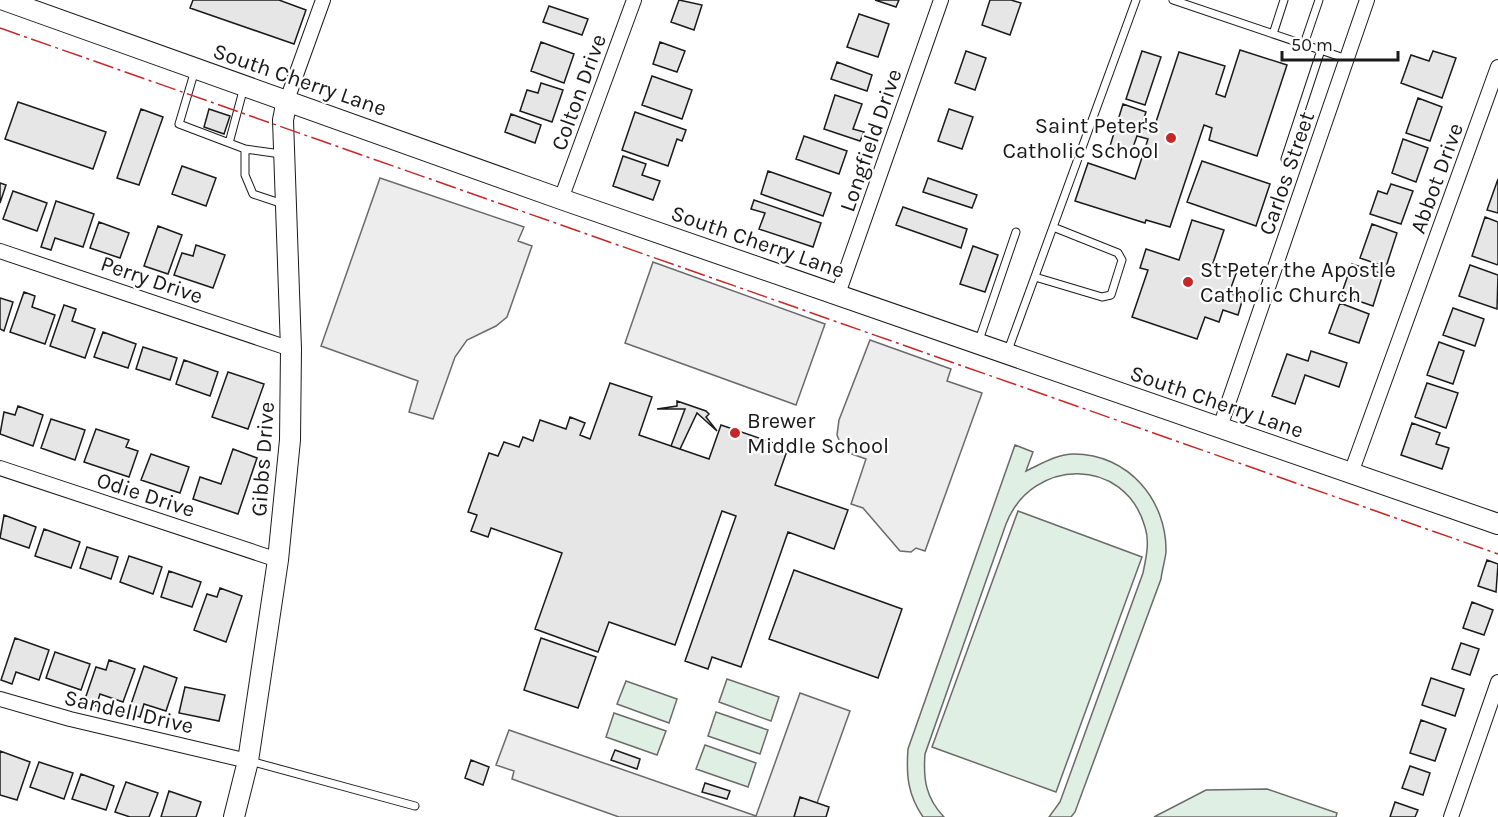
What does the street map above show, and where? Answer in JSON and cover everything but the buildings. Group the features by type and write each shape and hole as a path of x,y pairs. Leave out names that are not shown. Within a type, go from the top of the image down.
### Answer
{"street":[{"name":"South Cherry Lane","path":"4,0 561,199 1498,524"},
{"path":"287,100 323,0"},
{"name":"Colton Drive","path":"561,199 634,0"},
{"name":"Longfield Drive","path":"838,294 941,0"},
{"name":"Carlos Street","path":"1220,427 1367,0"},
{"name":"Abbot Drive","path":"1351,473 1498,67"},
{"name":"Gibbs Drive","path":"234,817 248,761 278,560 290,440 291,349 283,120 287,100"},
{"name":"Perry Drive","path":"0,251 291,349"},
{"name":"Odie Drive","path":"0,468 278,560"},
{"path":"1452,817 1498,682"},
{"name":"Sandell Drive","path":"0,699 70,719 248,761"}],"lane":[{"path":"1007,353 1136,0"},
{"path":"1173,0 1347,59"},
{"path":"1273,34 1284,0"},
{"path":"1304,44 1319,0"},
{"path":"1284,159 1320,50"},
{"path":"195,68 179,124 245,149 284,154"},
{"path":"229,142 244,85"},
{"path":"245,149 245,175 253,194 286,205"},
{"path":"1035,277 1102,297 1111,295 1122,260 1119,253 1053,227"},
{"path":"978,343 1016,232"},
{"path":"248,761 415,806"}],"green space":[{"path":"1015,445 1033,452 1026,471 1049,460 1074,454 1093,456 1127,471 1152,498 1160,515 1165,533 1166,552 1161,579 1075,812 1071,817 1049,817 1060,802 1143,573 1147,538 1145,527 1134,504 1118,487 1099,477 1078,474 1056,477 1036,486 1019,502 1006,524 925,754 927,788 933,803 944,817 923,817 914,801 909,785 908,749"},
{"path":"1018,511 1142,557 1056,792 932,747"},
{"path":"727,679 779,697 771,721 719,702"},
{"path":"626,681 677,699 669,723 617,704"},
{"path":"716,712 768,730 760,754 708,736"},
{"path":"614,713 666,731 657,755 606,737"},
{"path":"705,745 756,763 748,787 696,769"},
{"path":"1267,789 1337,813 1336,817 1154,817 1206,790"}],"shaded area":[{"path":"380,178 524,227 518,241 532,246 507,317 496,326 467,340 455,357 433,419 409,412 418,381 321,346"},
{"path":"653,262 825,324 796,405 625,343"},
{"path":"870,340 951,369 947,381 982,393 925,551 916,548 911,552 900,551 863,508 851,504 866,459 849,453 841,445 837,435 839,420"},
{"path":"800,693 850,711 817,803 801,798 794,817 619,817 512,779 514,771 496,765 509,730 756,816"}],"power":[{"path":"0,28 1498,554"}],"place":[{"name":"Saint Peter's Catholic School","path":"1171,138"},
{"name":"St Peter the Apostle Catholic Church","path":"1188,282"},
{"name":"Brewer Middle School","path":"735,433"}]}
